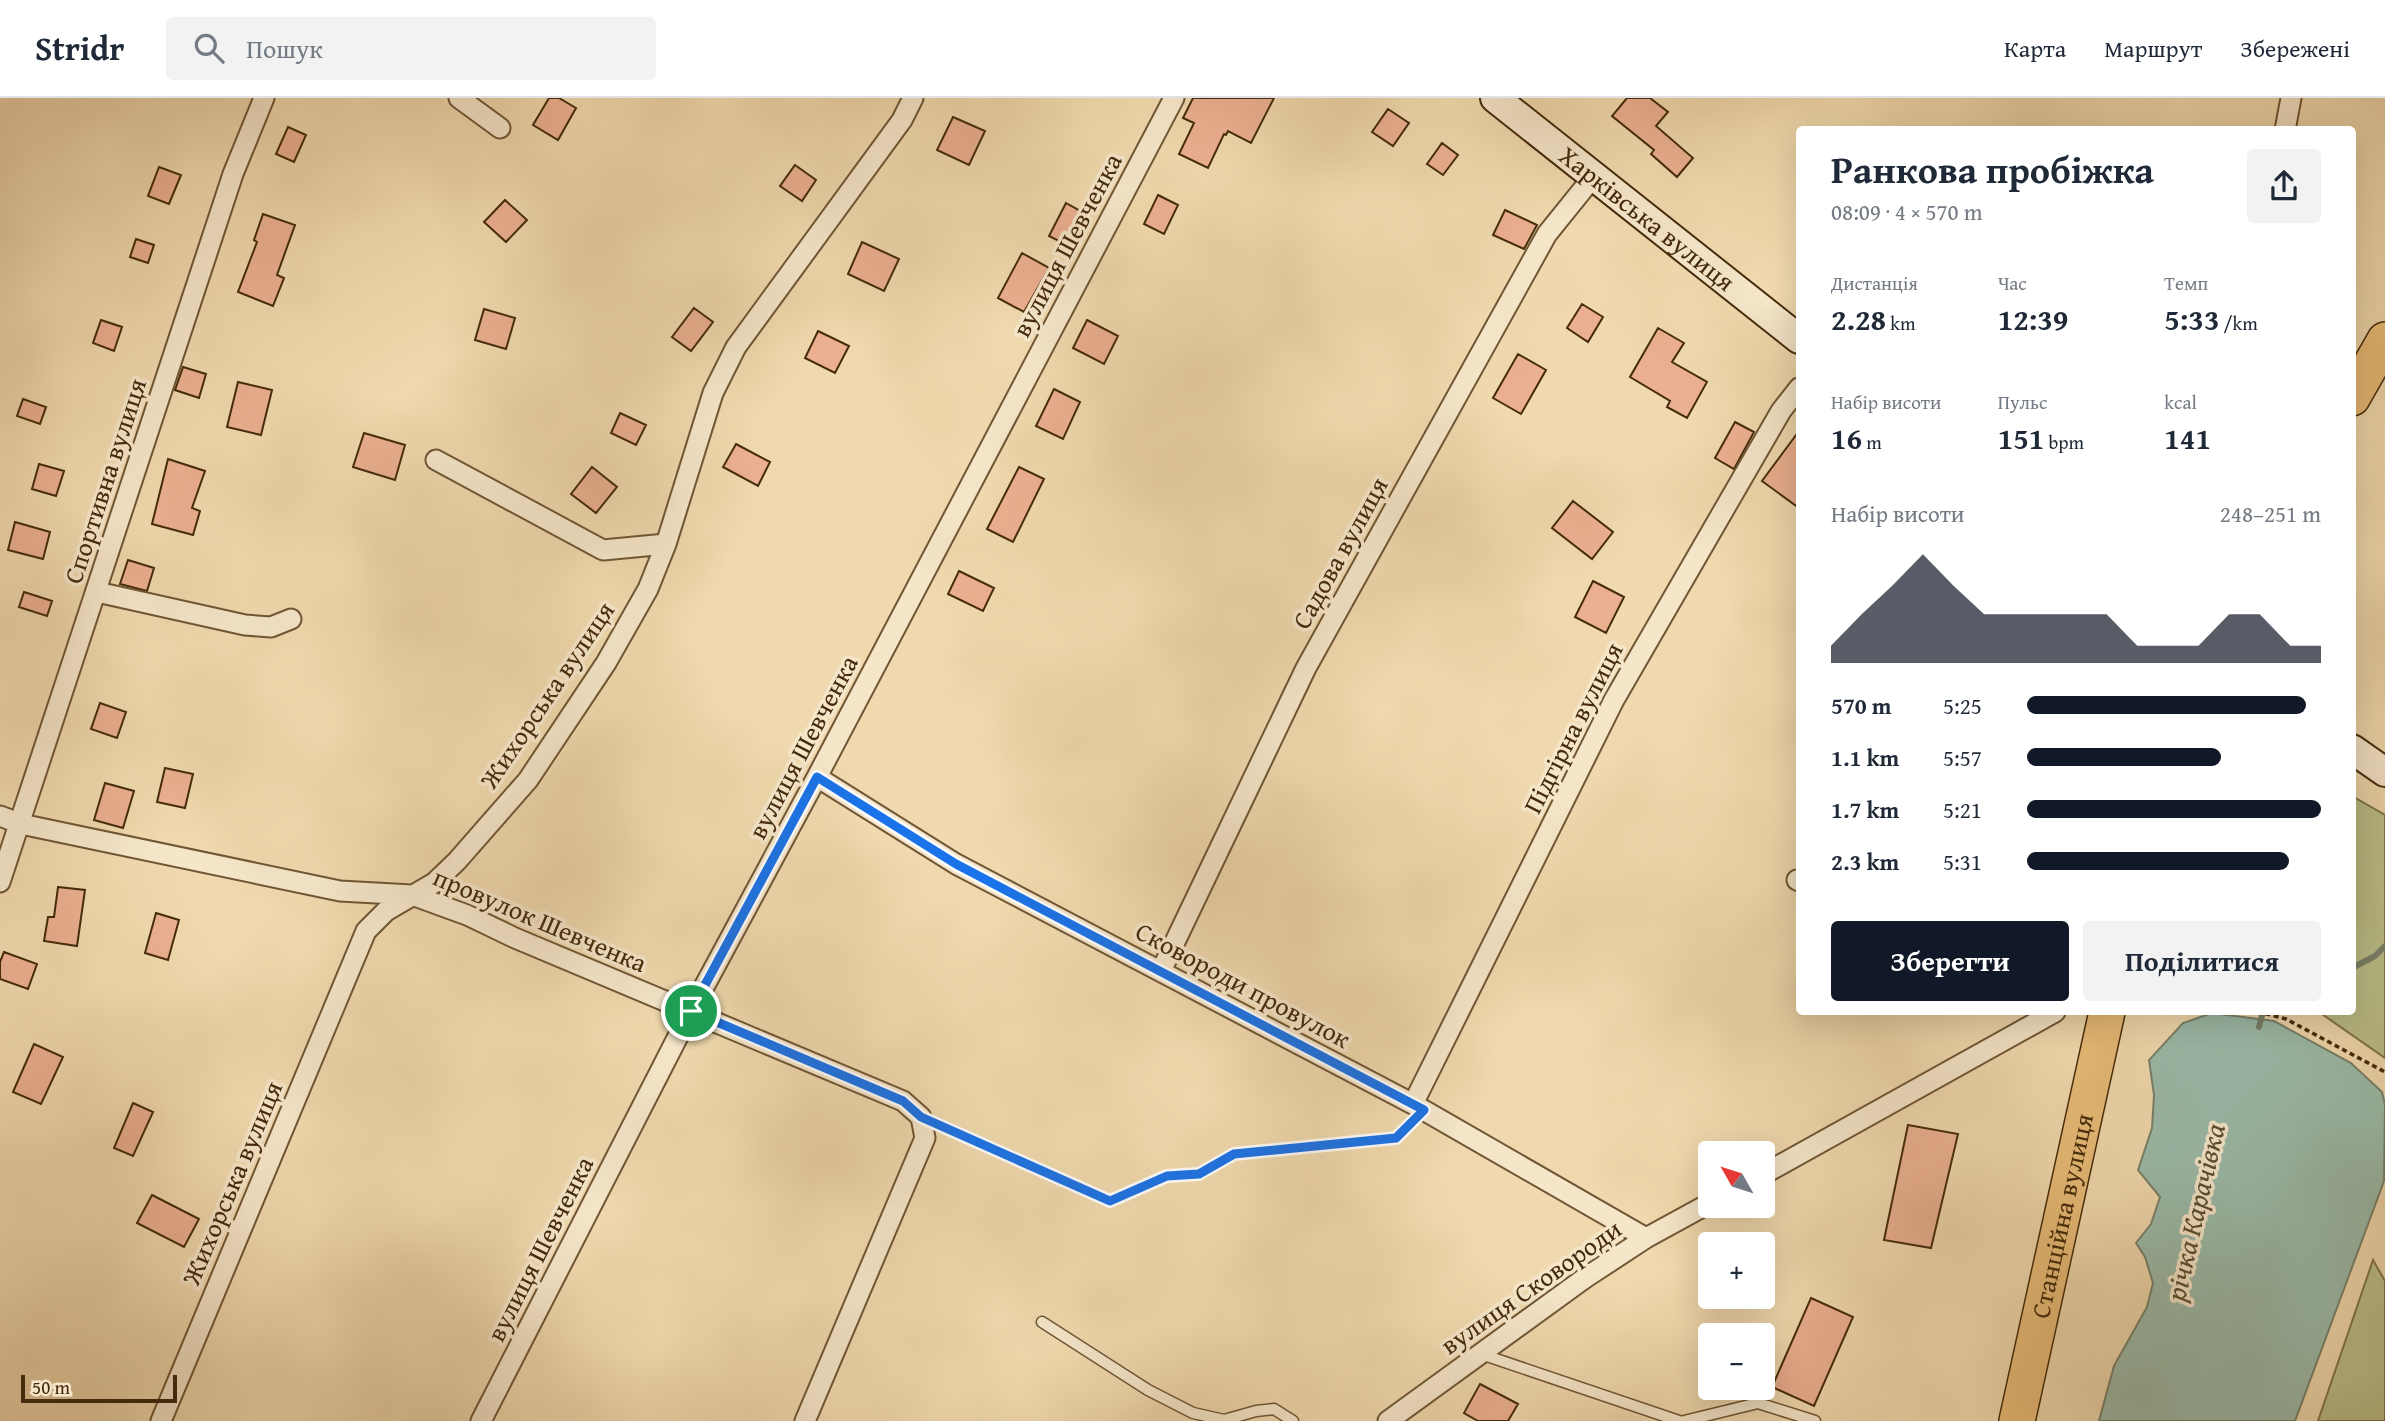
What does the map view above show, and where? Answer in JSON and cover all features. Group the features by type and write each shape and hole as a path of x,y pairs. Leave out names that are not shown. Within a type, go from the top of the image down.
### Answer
{"highway":[{"path":"2356,391 2385,340"},
{"name":"Станційна вулиця","path":"2017,1421 2106,1015"}],"main road":[{"name":"Харківська вулиця","path":"1495,98 1796,337"},
{"path":"2356,752 2385,772"}],"street":[{"name":"Спортивна вулиця","path":"0,882 233,174 264,98"},
{"path":"459,98 500,128"},
{"name":"Жихорська вулиця","path":"161,1421 366,932 386,911 434,883 457,861 528,780 607,663 648,589 666,544 713,393 736,347 902,120 913,98"},
{"name":"вулиця Шевченка","path":"481,1421 691,1011 1174,98"},
{"path":"2286,126 2291,98"},
{"name":"Садова вулиця","path":"1161,971 1306,668 1547,233 1593,177"},
{"name":"Підгірна вулиця","path":"1419,1107 1614,700 1781,411 1796,392"},
{"path":"436,460 603,550 666,544"},
{"path":"97,592 245,625 271,627 291,619"},
{"name":"Сковороди провулок","path":"817,777 956,864 1419,1107 1646,1238"},
{"name":"провулок Шевченка","path":"0,816 21,824 340,891 412,895 467,915 514,938 903,1101 921,1117"},
{"path":"1775,1168 2051,1015"},
{"path":"805,1421 925,1138 921,1117"},
{"name":"вулиця Сковороди","path":"1388,1421 1585,1278 1646,1238 1698,1210"}],"lane":[{"path":"921,1117 1110,1201"},
{"path":"1042,1322 1148,1390 1192,1413 1224,1420 1274,1409 1293,1421"},
{"path":"1481,1354 1679,1421"},
{"path":"1684,1421 1758,1403 1815,1421"}],"path":[{"path":"2273,1015 2286,1019 2385,1072"},
{"path":"1110,1201 1167,1176 1199,1174 1234,1154 1396,1138 1419,1107"}],"green space":[{"path":"2356,798 2385,815 2385,1058 2323,1015 2356,1015"},
{"path":"2373,1260 2385,1281 2385,1421 2318,1421"}],"water":[{"path":"2206,1015 2274,1021 2351,1063 2382,1092 2385,1104 2384,1181 2295,1421 2099,1421 2114,1366 2147,1307 2153,1283 2145,1257 2136,1243 2151,1224 2160,1197 2138,1170 2152,1128 2154,1095 2149,1060 2183,1023"}],"building":[{"path":"549,98 559,98 576,108 558,140 533,125"},
{"path":"1193,98 1274,98 1251,143 1228,131 1208,168 1179,154 1194,123 1183,118"},
{"path":"1627,98 1650,98 1668,112 1656,126 1693,158 1677,177 1651,154 1654,150 1612,116"},
{"path":"1388,109 1409,123 1393,146 1372,132"},
{"path":"953,117 985,131 969,165 937,150"},
{"path":"288,127 306,135 294,162 276,154"},
{"path":"1442,143 1458,155 1443,175 1427,164"},
{"path":"795,165 816,180 802,201 780,186"},
{"path":"159,167 181,175 169,204 148,196"},
{"path":"1158,195 1178,205 1164,234 1144,224"},
{"path":"505,200 527,220 506,242 484,222"},
{"path":"1066,203 1082,212 1065,244 1049,236"},
{"path":"1505,210 1537,225 1524,249 1493,235"},
{"path":"263,214 295,225 277,275 284,278 273,306 238,292 257,242 254,240"},
{"path":"136,239 154,245 148,263 130,257"},
{"path":"862,242 899,259 884,291 848,274"},
{"path":"1022,253 1049,268 1024,312 998,298"},
{"path":"1582,304 1603,317 1588,342 1567,328"},
{"path":"694,308 713,322 691,351 672,337"},
{"path":"484,309 515,318 506,349 475,340"},
{"path":"101,320 122,327 114,351 93,343"},
{"path":"1087,320 1118,336 1104,364 1073,348"},
{"path":"1658,328 1684,343 1672,362 1707,382 1687,418 1667,407 1670,401 1630,377"},
{"path":"818,331 849,346 835,373 805,358"},
{"path":"1518,354 1546,370 1521,414 1493,398"},
{"path":"183,367 206,374 199,398 175,390"},
{"path":"238,382 272,390 261,435 227,427"},
{"path":"1054,389 1080,402 1063,439 1036,426"},
{"path":"23,399 46,407 40,424 17,416"},
{"path":"620,413 646,425 636,445 611,433"},
{"path":"1735,422 1754,432 1734,469 1715,458"},
{"path":"364,433 405,445 395,480 353,467"},
{"path":"1796,435 1796,506 1762,481"},
{"path":"736,444 770,462 758,486 723,467"},
{"path":"168,459 205,471 192,508 200,511 193,535 152,524"},
{"path":"39,464 64,471 56,496 32,489"},
{"path":"592,467 617,487 596,513 571,494"},
{"path":"1019,467 1044,479 1013,542 987,529"},
{"path":"1573,501 1613,532 1592,559 1552,528"},
{"path":"15,522 50,532 43,559 8,550"},
{"path":"128,560 154,568 147,591 120,584"},
{"path":"959,571 994,588 983,611 948,594"},
{"path":"1593,581 1624,597 1606,633 1575,617"},
{"path":"24,592 52,601 47,616 19,607"},
{"path":"100,703 126,712 117,738 91,729"},
{"path":"165,768 193,774 185,808 157,802"},
{"path":"105,783 134,791 123,828 94,820"},
{"path":"58,887 85,890 77,946 44,941 48,917 54,917"},
{"path":"156,913 179,920 168,960 145,953"},
{"path":"4,952 37,964 28,989 0,979 0,962"},
{"path":"34,1044 63,1057 41,1104 13,1092"},
{"path":"133,1103 153,1112 133,1156 114,1148"},
{"path":"1908,1125 1958,1134 1931,1248 1884,1240"},
{"path":"152,1195 199,1219 184,1247 137,1223"},
{"path":"1811,1298 1853,1317 1814,1406 1775,1388 1775,1380"},
{"path":"1480,1384 1518,1404 1508,1421 1478,1421 1464,1413"}],"waterway":[{"name":"річка Карачівка","path":"2356,966 2375,956 2385,946"},
{"name":"річка Карачівка","path":"2259,1027 2262,1015"}],"route":[{"path":"817,777 956,864 1424,1110 1396,1138 1234,1154 1199,1174 1167,1176 1110,1201 921,1117 903,1101 691,1011 817,777"}]}
